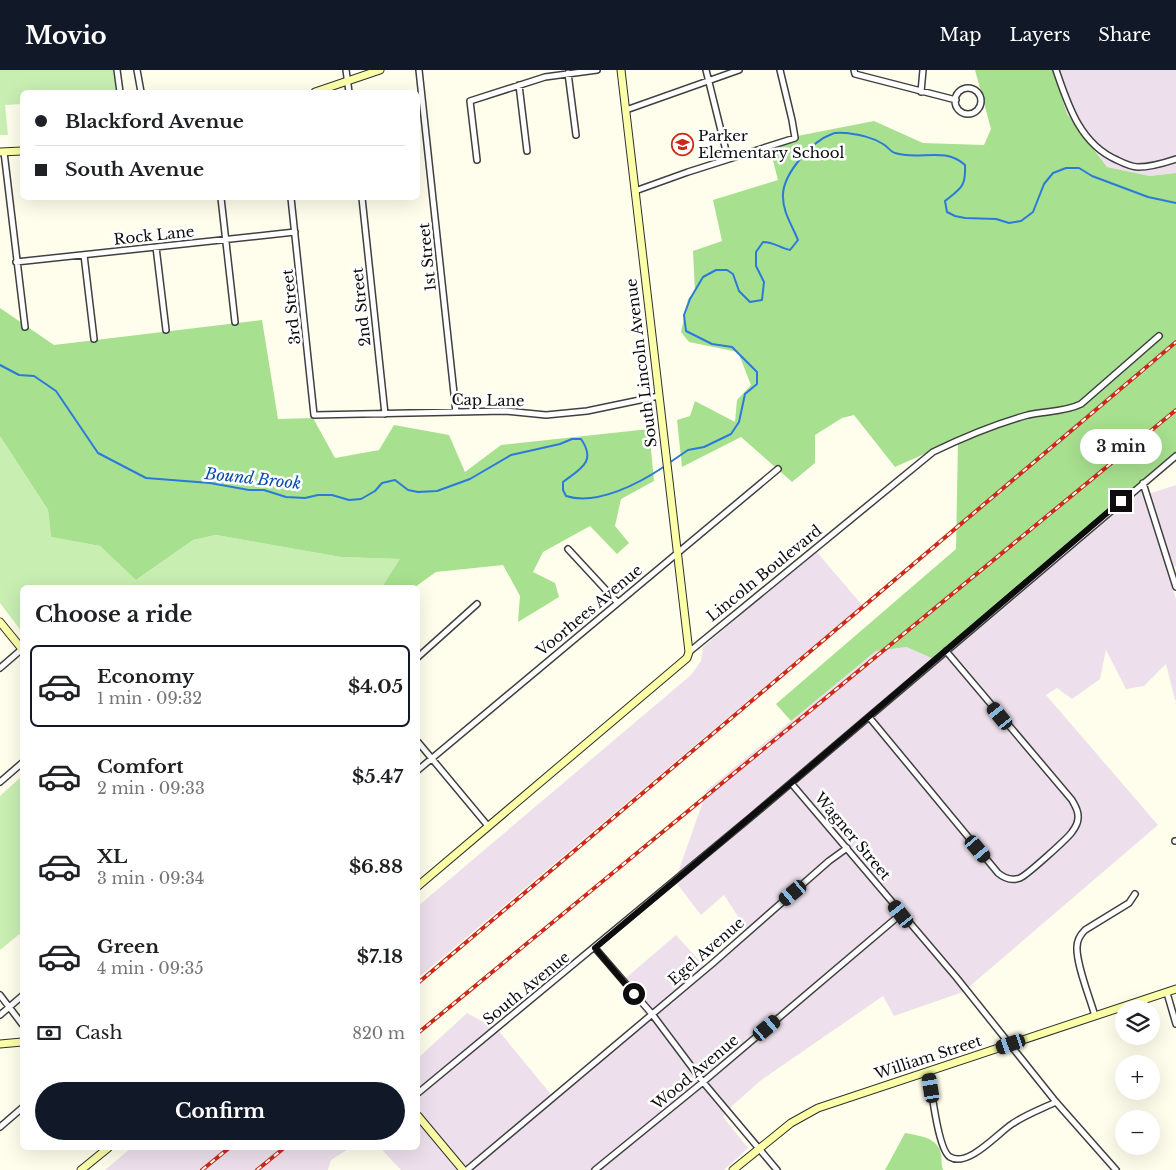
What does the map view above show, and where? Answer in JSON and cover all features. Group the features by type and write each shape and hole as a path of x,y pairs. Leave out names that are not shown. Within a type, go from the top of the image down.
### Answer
{"street":[{"path":"117,70 120,90"},
{"path":"137,70 141,90"},
{"path":"346,70 349,90"},
{"path":"321,90 380,70"},
{"name":"1st Street","path":"419,70 456,412"},
{"path":"477,160 470,101 545,77 597,70"},
{"name":"South Lincoln Avenue","path":"621,70 689,652"},
{"path":"706,70 728,158"},
{"path":"626,110 739,70"},
{"path":"635,191 728,158 795,138 780,70"},
{"path":"854,70 855,74 956,100"},
{"path":"921,92 923,70"},
{"path":"1056,70 1070,110 1082,130 1110,157 1137,168 1176,159"},
{"path":"568,74 576,134"},
{"path":"519,85 527,151"},
{"path":"968,88 979,94 981,101 976,112 968,114 961,112 957,108 956,100 961,91 968,88"},
{"path":"20,151 2,152 25,327"},
{"path":"221,200 235,322"},
{"name":"3rd Street","path":"291,200 314,415"},
{"name":"2nd Street","path":"362,200 385,414"},
{"name":"Rock Lane","path":"16,262 295,232"},
{"path":"156,247 166,330"},
{"path":"84,255 94,339"},
{"name":"Lincoln Boulevard","path":"420,884 687,658 689,652 933,452 999,424 1080,404 1159,336"},
{"name":"Cap Lane","path":"314,415 505,411 546,415 587,411 659,396"},
{"name":"South Avenue","path":"420,1092 595,948 1176,456"},
{"name":"Voorhees Avenue","path":"420,768 677,552 778,470"},
{"path":"1143,483 1176,587"},
{"path":"568,549 617,602"},
{"path":"420,655 477,604"},
{"path":"0,622 20,647"},
{"path":"0,668 20,651"},
{"path":"869,717 998,873 1005,878 1020,878 1045,857 1076,826 1078,818 1077,809 1072,800 946,651"},
{"path":"420,744 488,826"},
{"path":"0,782 20,765"},
{"name":"Wagner Street","path":"791,783 956,977 1056,1102 1116,1170"},
{"name":"Egel Avenue","path":"465,1170 652,1014 829,861 847,848"},
{"path":"1095,1016 1077,955 1077,943 1085,930 1128,903 1136,894"},
{"name":"Wood Avenue","path":"595,1170 703,1082 901,914"},
{"path":"595,948 652,1014 703,1082 777,1170"},
{"name":"William Street","path":"733,1170 791,1123 818,1108 1176,989"},
{"path":"1167,993 1176,1024"},
{"path":"0,996 20,1021"},
{"path":"0,1014 10,1008 20,998"},
{"path":"0,1044 20,1042"},
{"path":"929,1072 939,1133 949,1156 963,1158 975,1153 1014,1122 1056,1102"},
{"path":"0,1127 20,1110"},
{"path":"420,1118 465,1170"},
{"path":"81,1170 106,1150"}],"shaded area":[{"path":"1053,70 1176,70 1176,173 1150,176 1107,167 1067,114"},
{"path":"1176,485 1176,566 1166,569 1176,599 1176,700 1166,664 1144,686 1126,689 1106,650 1100,679 1072,699 1057,688 1046,695 1158,825 963,992 894,1016 883,996 760,1081 732,1106 723,1117 748,1148 724,1170 401,1170 384,1152 383,1150 420,1150 420,1056 467,1013 498,1030 554,1098 648,1017 620,983 676,935 706,968 748,932 724,895 701,915 675,881 707,790 876,651 907,647 1142,487 1145,495"},
{"path":"816,551 862,605 420,976 420,904 691,675 701,661 703,647"},
{"path":"129,1150 347,1150 331,1160 328,1170 105,1170"}],"green space":[{"path":"0,70 113,70 116,90 20,90 20,104 5,105 8,135 0,135"},
{"path":"975,70 1053,70 1067,114 1107,167 1150,176 1176,173 1176,458 936,660 907,647 876,651 791,721 776,704 956,549 958,439 895,467 854,415 842,418 815,435 815,463 792,482 741,437 682,467 677,420 690,416 695,401 735,422 737,400 751,385 738,352 689,342 681,332 688,299 695,291 693,251 722,241 713,200 778,180 770,149 787,138 874,121 923,143 984,145 991,129"},
{"path":"0,308 54,345 262,320 278,419 313,418 335,458 379,450 394,425 449,435 465,472 501,445 649,429 654,481 621,499 615,526 629,543 617,554 590,526 543,552 533,572 555,583 559,597 518,622 520,596 503,565 436,572 418,585 383,585 400,559 341,557 216,535 193,540 136,580 100,546 51,537 48,510 0,436"},
{"path":"0,436 48,510 51,537 100,546 136,580 193,540 216,535 341,557 401,559 383,585 20,585 20,629 0,603"},
{"path":"20,778 20,934 0,950 0,796"},
{"path":"905,1133 922,1136 936,1144 941,1154 943,1170 885,1170"}],"waterway":[{"name":"Bound Brook","path":"669,463 688,450 704,447 731,434 739,422 745,394 757,384 757,372 732,347 712,344 686,331 684,315 690,299 703,277 716,270 727,270 733,274 739,291 750,302 762,300 764,282 756,266 756,252 763,242 790,250 798,240 784,206 783,194 785,186 788,177 800,159 816,143 824,138 835,133 847,133 875,140 895,153 913,156 940,155 957,159 965,165 965,178 959,190 945,201 947,212 965,218 996,219 1009,223 1021,221 1033,212 1044,184 1053,173 1066,168 1079,168 1092,176 1148,197 1176,203"},
{"name":"Bound Brook","path":"0,365 19,375 34,376 56,391 98,453 146,478 210,483 249,490 264,490 286,497 305,498 318,495 332,495 349,500 361,499 375,491 382,483 395,480 408,490 418,492 437,491 470,479 511,455 560,444 572,439 581,439 586,447 587,459 580,469 563,482 563,490 566,496 591,498 631,486 665,466"}],"railway":[{"path":"420,981 1176,342"},
{"path":"420,1031 1176,410"},
{"path":"202,1170 227,1150"},
{"path":"257,1170 282,1150"}],"place":[{"name":"Parker Elementary School","path":"682,144"}],"route":[{"path":"634,994 595,948 1121,501"}]}
